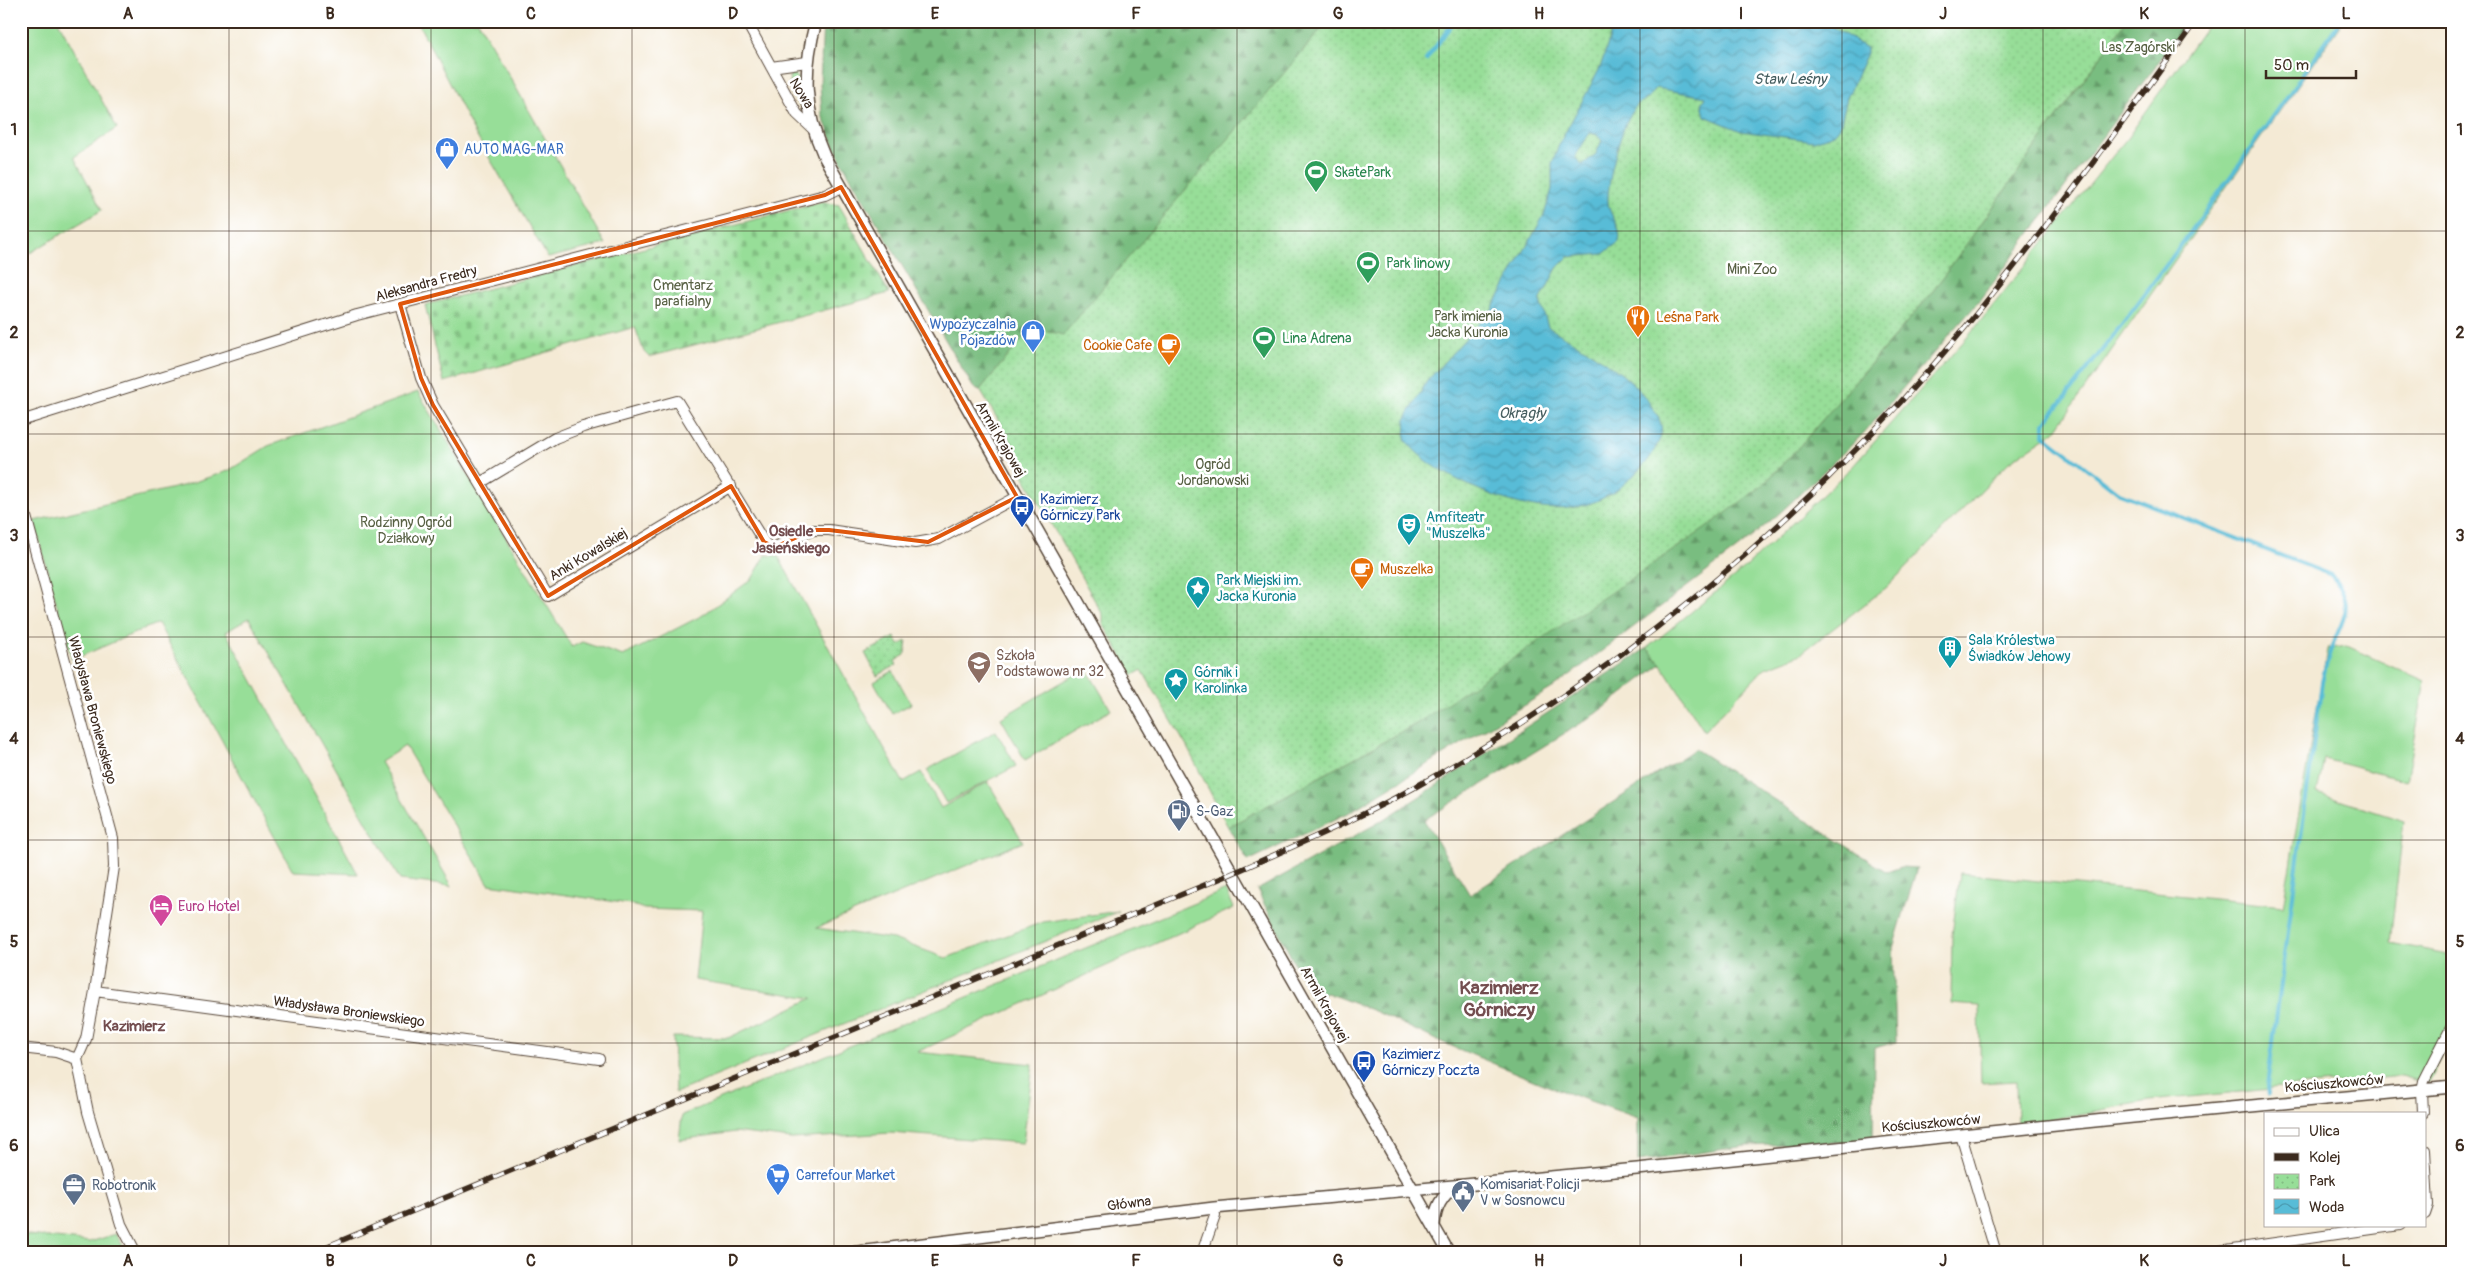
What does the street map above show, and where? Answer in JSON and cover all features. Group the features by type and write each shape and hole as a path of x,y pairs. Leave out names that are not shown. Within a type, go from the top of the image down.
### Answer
{"street":[{"name":"Nowa","path":"746,21 797,114 814,130"},
{"name":"Armii Krajowej","path":"816,21 807,62 806,92 814,130 824,156 1449,1253"},
{"name":"Nowa","path":"771,67 807,62"},
{"name":"Aleksandra Fredry","path":"21,421 400,304 825,195 841,187"},
{"name":"Anki Kowalskiej","path":"400,304 421,378 433,404 548,596 731,486"},
{"path":"480,484 555,438 583,427 678,400 764,542 770,546 775,547 813,530 915,543 928,542 939,539 1017,497"},
{"name":"Władysława Broniewskiego","path":"21,498 112,838 114,867 95,991 86,1039 76,1058"},
{"name":"Władysława Broniewskiego","path":"95,991 599,1059"},
{"path":"2423,1112 2422,1090 2428,1072 2453,1024"},
{"path":"21,1048 56,1052 76,1058 88,1112 121,1224 136,1253"},
{"name":"Kościuszkowców","path":"1413,1189 2453,1087"},
{"path":"1961,1136 1996,1253"},
{"path":"2426,1168 2428,1205 2426,1211"},
{"path":"1434,1226 1438,1205 1449,1191 1458,1185"},
{"name":"Główna","path":"850,1253 1214,1208 1413,1189"},
{"path":"1202,1253 1212,1227 1214,1208"},
{"path":"2205,1253 2393,1226"}],"highlighted area":[{"path":"841,187 1017,497 928,542 829,530 813,530 775,547 764,542 731,486 548,596 433,405 421,378 400,304 825,195"}],"green space":[{"path":"21,21 58,21 117,128 74,157 102,210 30,253 21,239"},
{"path":"417,21 478,21 605,244 548,258 473,130"},
{"path":"756,21 796,21 792,32 763,34"},
{"path":"823,21 1328,21 1063,336 1032,327 980,390 973,387 841,161 822,115 820,84"},
{"name":"Park imienia Jacka Kuronia","path":"1328,21 2126,21 1930,295 1798,448 1762,486 1706,528 1416,724 1228,827 1187,747 1142,670 1133,675 1103,624 1103,615 1013,457 1016,450 980,390 1032,327 1063,335"},
{"name":"Las Zagórski","path":"2126,21 2189,21 1982,298 1862,435 1782,511 1741,546 1554,687 1348,813 1248,861 1228,827 1416,724 1762,486 1798,448 1930,295"},
{"path":"2210,21 2343,21 2055,431 2009,462 1887,587 1799,655 1765,668 1704,731 1661,664 1647,648 1744,569 1853,466 1971,333 2128,137"},
{"path":"794,73 798,79 801,107 791,93 789,76"},
{"name":"Cmentarz parafialny","path":"822,202 839,205 889,293 649,357 644,352 635,327 444,382 425,305"},
{"name":"Rodzinny Ogród Działkowy","path":"418,392 572,647 582,642 623,656 703,615 752,579 766,555 778,556 903,782 921,772 941,808 988,782 1023,842 816,928 893,939 946,958 1043,922 1119,911 675,1093 673,1037 728,1038 813,998 695,980 702,911 644,909 630,904 489,884 405,746 380,762 452,886 400,880 249,618 226,632 358,874 293,871 158,623 72,660 34,521 182,486 228,471 268,446"},
{"path":"895,637 899,645 907,641 905,655 895,661 897,665 877,676 865,653"},
{"path":"2347,646 2425,681 2407,781 2324,759 2317,793 2404,821 2390,943 2453,955 2453,1035 2428,1084 2402,1076 2149,1101 2017,1126 2016,1081 1981,1083 1979,1006 1951,1004 1952,935 1960,873 2283,906 2327,649"},
{"path":"1647,648 1661,664 1596,714 1424,820 1470,895 1695,749 1887,872 1901,867 1917,868 1893,948 1896,1042 1874,1048 1873,1141 1746,1146 1638,1162 1638,1118 1545,1085 1432,1038 1377,1012 1327,993 1312,998 1257,890 1385,819"},
{"path":"1086,668 1111,710 1025,760 1001,718"},
{"path":"893,671 911,704 892,714 874,682"},
{"path":"996,731 1016,766 946,803 927,770"},
{"path":"1226,890 1234,908 917,1052 1033,1064 1023,1143 891,1133 791,1139 735,1132 679,1140 682,1115"},
{"path":"21,1234 90,1242 116,1234 127,1253 21,1253"}],"water":[{"path":"1615,21 1827,21 1829,25 1867,48 1867,53 1847,98 1840,127 1834,134 1814,141 1741,131 1705,116 1702,104 1706,97 1656,88 1651,95 1636,106 1626,124 1616,152 1608,192 1609,208 1618,226 1619,242 1603,254 1568,257 1557,268 1540,301 1548,327 1609,365 1637,388 1649,402 1658,417 1661,427 1660,437 1657,446 1644,465 1631,478 1611,493 1591,503 1570,508 1527,506 1484,492 1431,464 1417,453 1405,439 1406,418 1427,381 1492,309 1544,215 1552,189 1552,164 1559,144 1600,68","holes":["1590,133 1598,135 1602,140 1596,154 1582,165 1575,157"]}],"waterway":[{"path":"1426,60 1454,21"},
{"path":"2268,1095 2267,1086 2322,682 2329,655 2343,619 2346,603 2344,594 2331,575 2117,492 2044,435 2045,423 2122,325 2196,225 2340,21"}],"railway":[{"path":"311,1253 1224,877 1382,805 1503,735 1571,690 1702,592 1823,483 1935,363 2004,280 2069,195 2196,21"}],"place":[{"name":"AUTO MAG-MAR","path":"447,170"},
{"name":"SkatePark","path":"1316,193"},
{"name":"Park linowy","path":"1368,284"},
{"name":"Leśna Park","path":"1638,338"},
{"name":"Wypożyczalnia Pojazdów","path":"1033,353"},
{"name":"Lina Adrena","path":"1264,359"},
{"name":"Cookie Cafe","path":"1169,366"},
{"name":"Kazimierz Górniczy Park","path":"1022,528"},
{"name":"Amfiteatr \"Muszelka\"","path":"1409,546"},
{"name":"Muszelka","path":"1362,590"},
{"name":"Park Miejski im. Jacka Kuronia","path":"1198,609"},
{"name":"Sala Królestwa Świadków Jehowy","path":"1950,669"},
{"name":"Szkoła Podstawowa nr 32","path":"979,684"},
{"name":"Górnik i Karolinka","path":"1176,701"},
{"name":"S-Gaz","path":"1179,832"},
{"name":"Euro Hotel","path":"161,927"},
{"name":"Kazimierz Górniczy Poczta","path":"1364,1083"},
{"name":"Carrefour Market","path":"778,1196"},
{"name":"Robotronik","path":"74,1206"},
{"name":"Komisariat Policji V w Sosnowcu","path":"1463,1213"}],"district":[{"name":"Osiedle Jasieńskiego","path":"791,540"},
{"name":"Kazimierz Górniczy","path":"1499,998"},
{"name":"Kazimierz","path":"134,1026"}],"water label":[{"name":"Staw Leśny","path":"1790,79"},
{"name":"Okrągły","path":"1522,413"}],"park label":[{"name":"Mini Zoo","path":"1752,269"},
{"name":"Ogród Jordanowski","path":"1213,472"}]}
